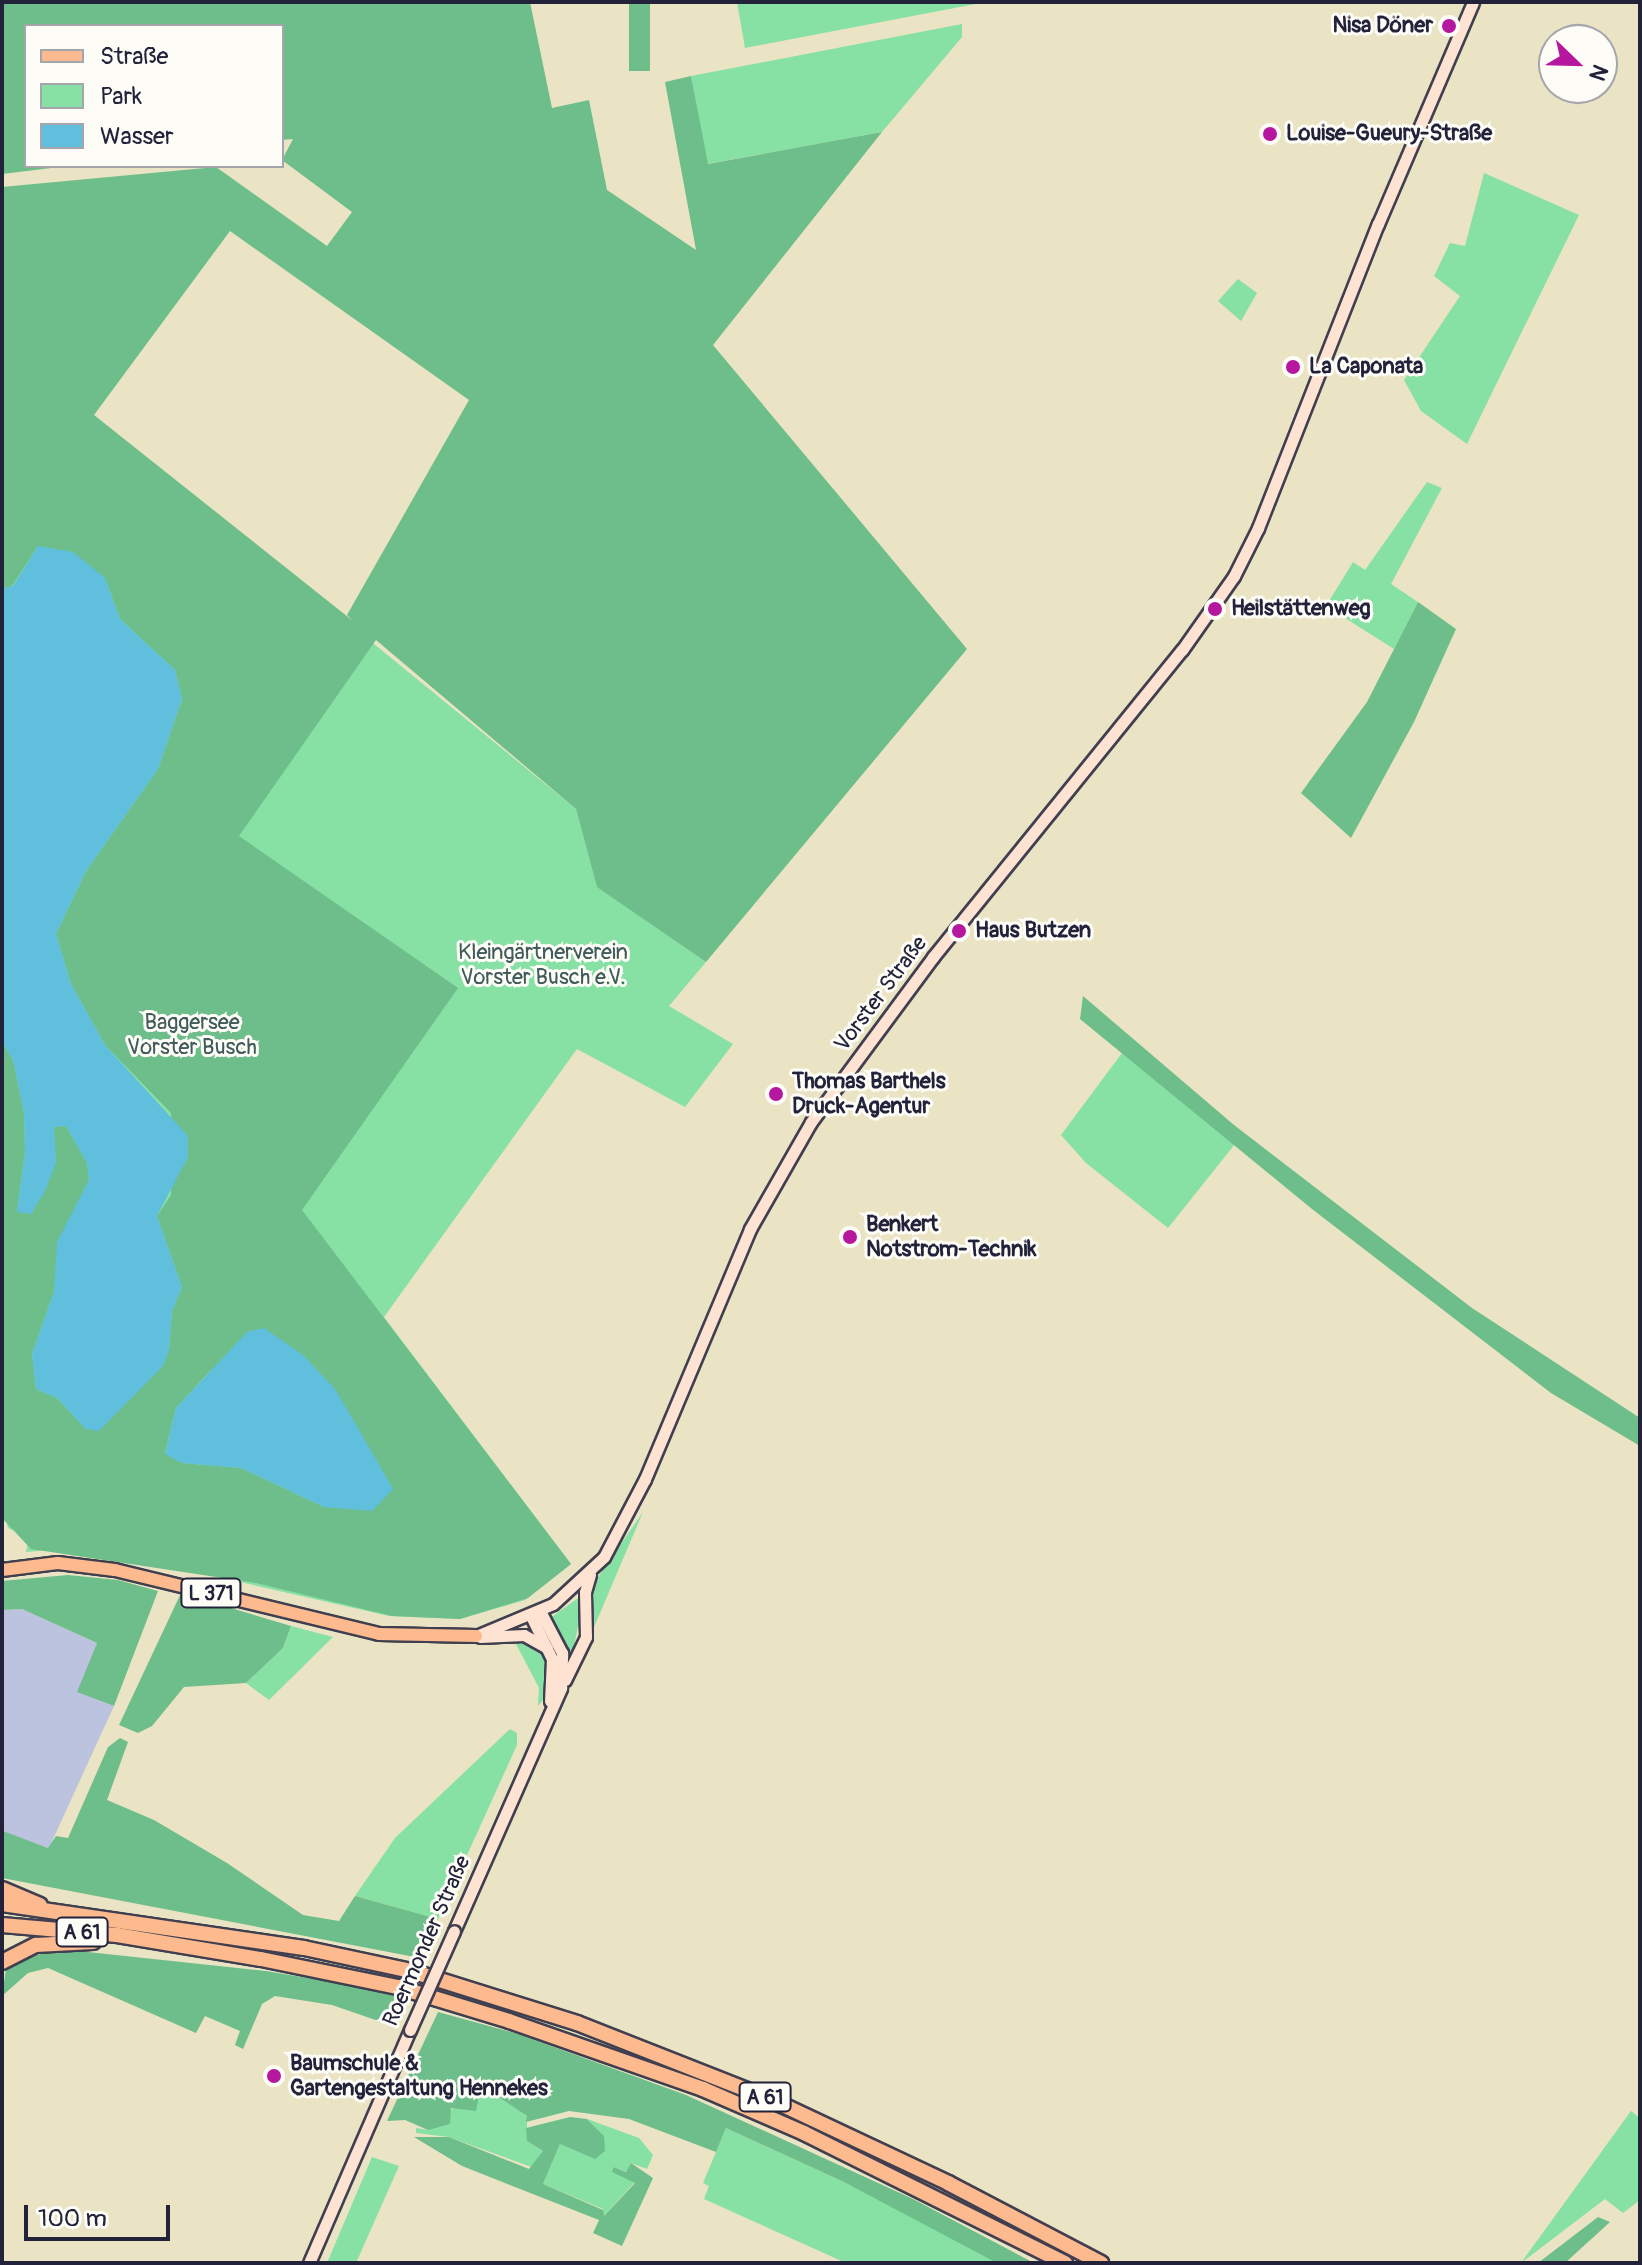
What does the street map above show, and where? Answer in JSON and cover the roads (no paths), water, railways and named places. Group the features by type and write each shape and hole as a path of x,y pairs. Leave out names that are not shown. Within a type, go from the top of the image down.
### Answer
{"highway":[{"path":"2,1889 43,1907"},
{"name":"A 61","path":"2,1904 43,1907 304,1948 411,1971 577,2023 827,2125 1101,2263"},
{"name":"A 61","path":"2,1925 162,1942 398,1987 630,2061 874,2164 1065,2263"},
{"path":"2,1962 26,1948 56,1941 162,1942"}],"main road":[{"name":"Vorster Straße","path":"592,1571 620,1533 751,1226 824,1102 1209,613 1258,528 1378,224 1473,2"},
{"name":"L 371","path":"2,1570 58,1563 115,1570 379,1634 476,1636 536,1614 592,1571"},
{"path":"561,1688 586,1637 585,1592 592,1571"},
{"name":"Roermonder Straße","path":"536,1614 549,1650 554,1676 544,1725"},
{"name":"Roermonder Straße","path":"309,2263 561,1688 562,1653 536,1614"},
{"path":"476,1636 519,1634 549,1650"}],"water":[{"path":"38,546 73,552 105,578 120,619 175,670 182,699 158,769 86,871 56,934 71,984 105,1045 188,1136 188,1157 157,1216 182,1287 172,1311 169,1350 163,1366 99,1431 86,1429 57,1398 36,1389 32,1354 54,1292 57,1242 89,1180 87,1163 66,1126 54,1127 56,1163 45,1191 31,1214 17,1212 25,1152 24,1113 13,1060 2,1041 2,589 13,586"},
{"path":"264,1328 303,1355 335,1389 393,1489 372,1511 324,1507 241,1468 182,1463 165,1454 176,1408 247,1332"}],"place":[{"name":"Nisa Döner","path":"1449,26"},
{"name":"Louise-Gueury-Straße","path":"1270,134"},
{"name":"La Caponata","path":"1293,367"},
{"name":"Heilstättenweg","path":"1215,609"},
{"name":"Haus Butzen","path":"959,931"},
{"name":"Thomas Barthels Druck-Agentur","path":"776,1094"},
{"name":"Benkert Notstrom-Technik","path":"850,1237"},
{"name":"Baumschule & Gartengestaltung Hennekes","path":"274,2076"}],"park label":[{"name":"Kleingärtnerverein Vorster Busch e.V.","path":"543,964"},
{"name":"Baggersee Vorster Busch","path":"192,1034"}]}
